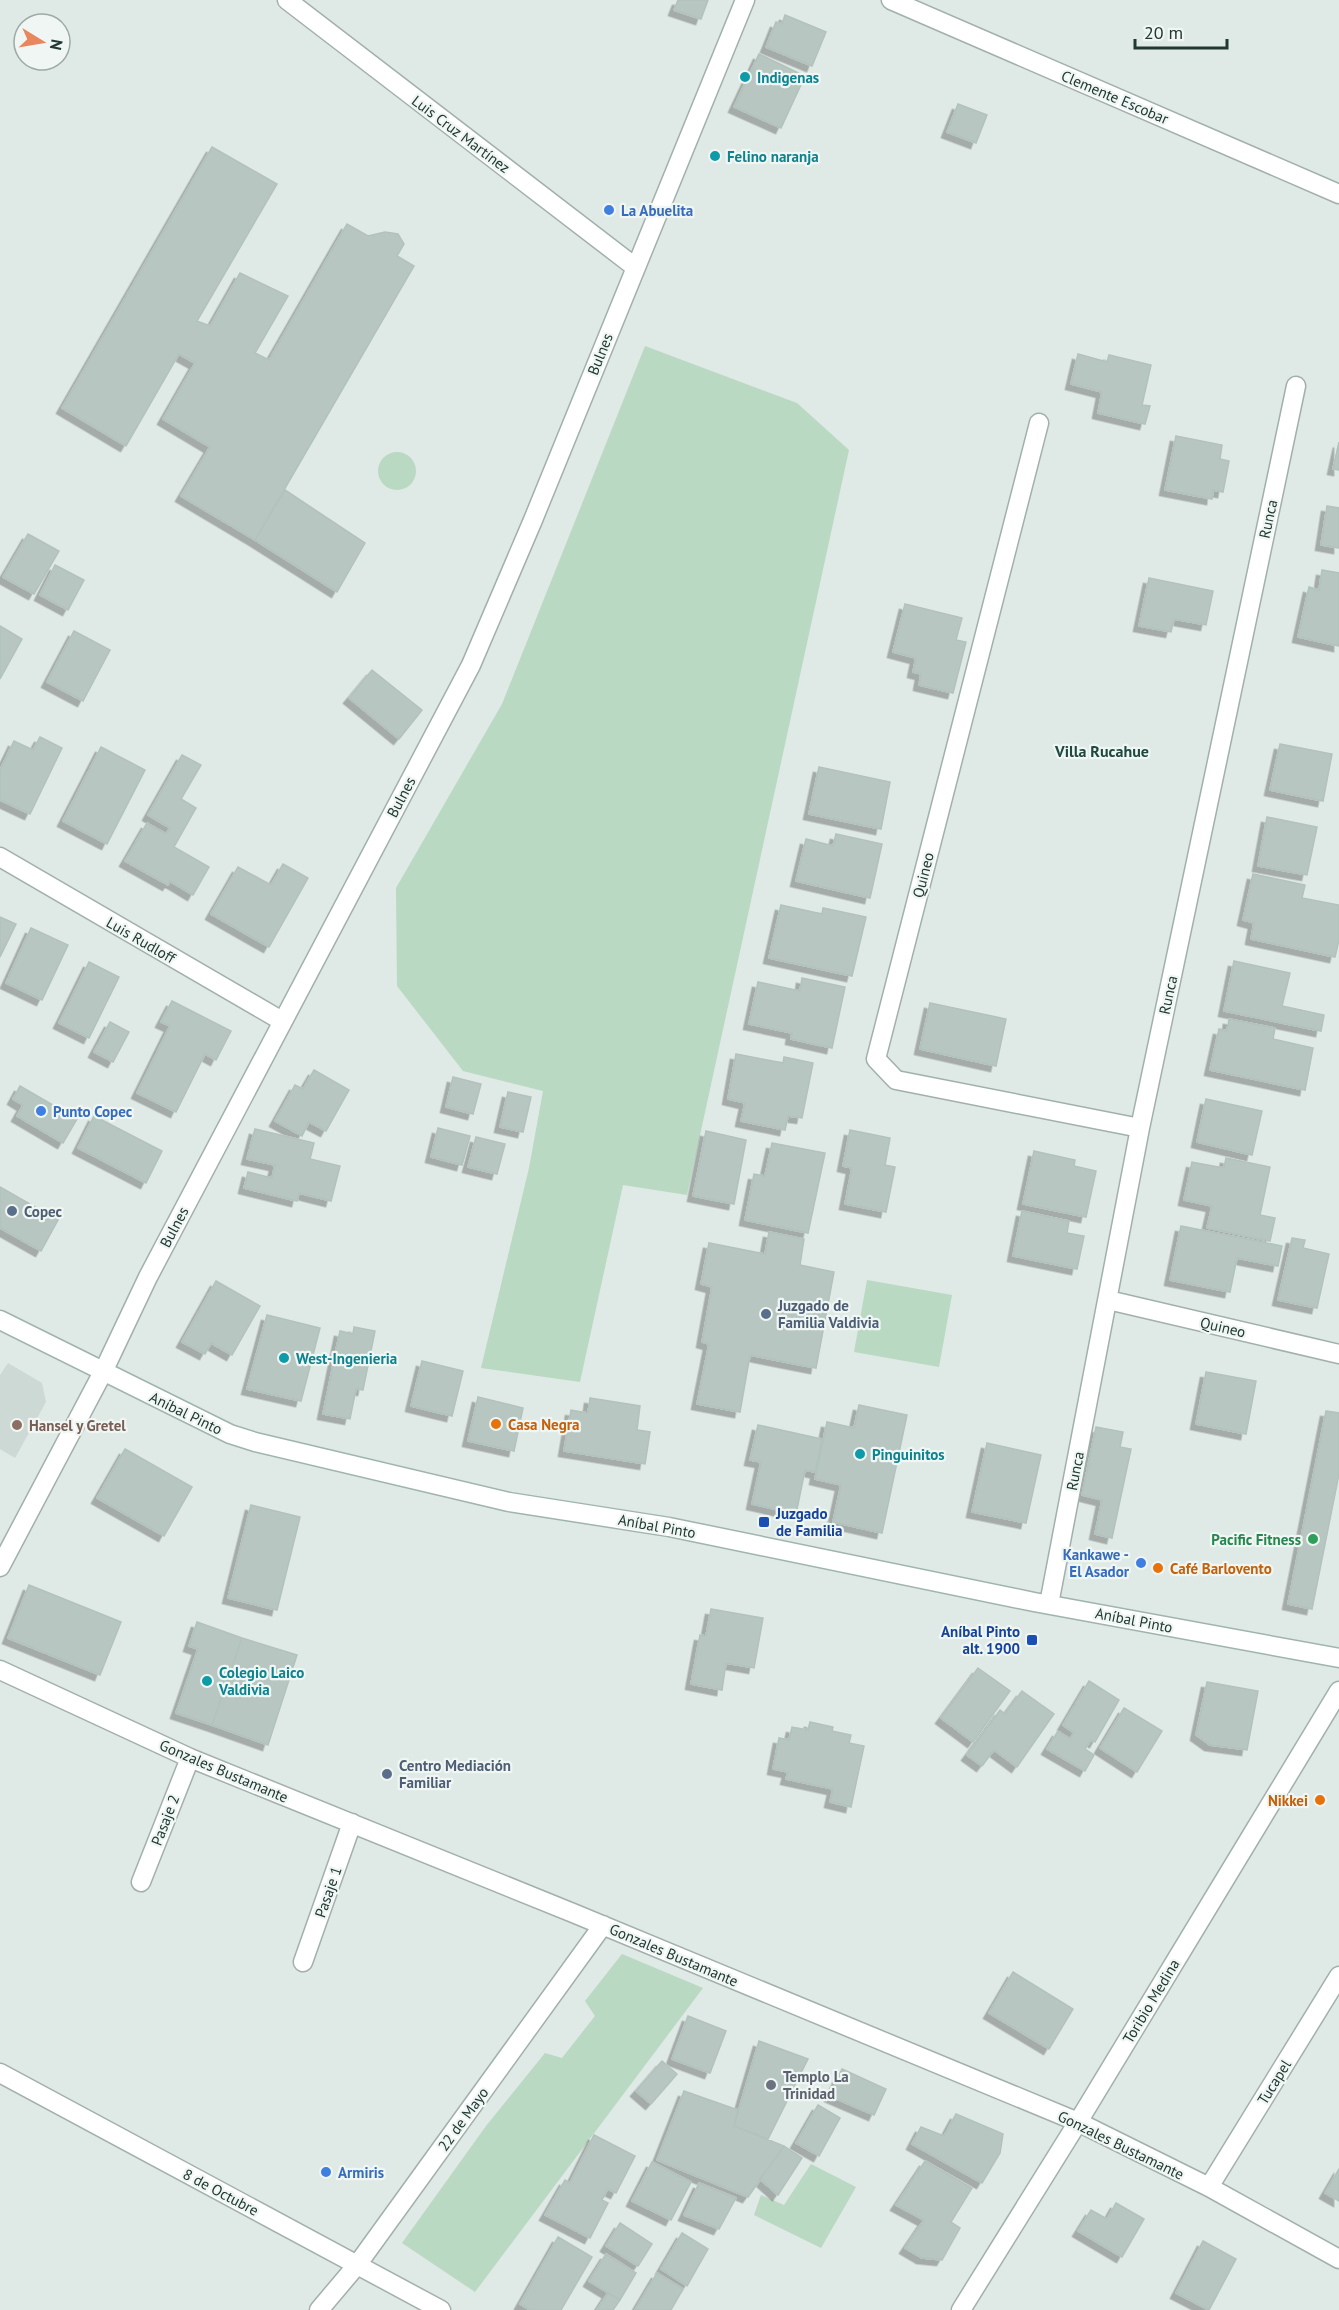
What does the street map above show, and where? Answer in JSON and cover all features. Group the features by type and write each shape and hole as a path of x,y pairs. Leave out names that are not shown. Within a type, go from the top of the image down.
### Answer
{"street":[{"name":"Luis Cruz Martínez","path":"287,0 635,267"},
{"name":"Bulnes","path":"0,1567 103,1372 148,1277 471,665 533,520 745,0"},
{"name":"Clemente Escobar","path":"896,1 1339,194"},
{"name":"Runca","path":"1049,1604 1140,1128 1296,386"},
{"name":"Quineo","path":"1039,423 876,1059 896,1080 1140,1128"},
{"name":"Luis Rudloff","path":"0,857 282,1021"},
{"name":"Quineo","path":"1108,1300 1339,1354"},
{"name":"Aníbal Pinto","path":"0,1320 230,1434 274,1447 509,1502 669,1527 1049,1604 1339,1658"},
{"name":"Gonzales Bustamante","path":"0,1670 190,1758 603,1925 1078,2122 1209,2187 1339,2259"},
{"name":"Toribio Medina","path":"961,2310 1078,2122 1339,1690"},
{"name":"Pasaje 2","path":"141,1882 190,1758"},
{"name":"Pasaje 1","path":"303,1962 352,1823"},
{"name":"22 de Mayo","path":"319,2310 357,2265 603,1925"},
{"name":"Tucapel","path":"1209,2187 1339,1976"},
{"name":"8 de Octubre","path":"0,2073 441,2310"}],"shaded area":[{"name":"Hansel y Gretel","path":"8,1363 42,1383 46,1402 15,1458 0,1449 0,1375"}],"green space":[{"path":"645,346 797,403 849,450 687,1195 623,1185 580,1382 481,1368 529,1168 543,1091 463,1071 397,986 396,888 502,704"},
{"path":"397,452 410,458 416,471 410,484 397,490 384,484 378,471 384,458"},
{"path":"867,1280 952,1295 939,1367 854,1352"},
{"path":"622,1954 703,1988 475,2292 402,2243 486,2126 545,2053 562,2058 595,2016 585,2001"},
{"path":"811,2164 856,2187 821,2248 754,2215 761,2195 784,2205"}],"building":[{"path":"678,0 708,0 701,19 674,10"},
{"path":"785,15 826,32 812,66 766,47 776,22 782,24"},
{"path":"759,54 805,76 781,128 734,107"},
{"path":"958,104 987,115 976,143 947,132"},
{"path":"212,147 277,184 197,321 210,326 240,273 288,296 255,353 269,360 347,224 368,236 385,232 398,234 404,244 397,256 414,266 255,540 181,496 210,447 163,419 195,363 179,354 126,446 62,408"},
{"path":"1078,354 1107,362 1109,355 1151,365 1142,405 1150,406 1145,424 1098,413 1102,392 1071,384"},
{"path":"1176,436 1222,445 1220,459 1229,461 1223,492 1213,490 1212,499 1165,490"},
{"path":"1339,442 1339,470 1333,469"},
{"path":"285,490 365,543 337,592 255,540"},
{"path":"1327,506 1339,508 1339,548 1321,545"},
{"path":"28,534 59,551 34,594 3,577"},
{"path":"55,565 84,580 68,610 40,595"},
{"path":"1322,570 1339,573 1339,646 1298,637 1309,587 1319,590"},
{"path":"1149,578 1213,591 1206,625 1174,619 1171,632 1139,626"},
{"path":"905,604 962,618 956,640 966,642 953,693 919,685 921,674 913,672 916,658 893,652"},
{"path":"0,626 22,639 0,679"},
{"path":"74,631 110,650 83,701 47,682"},
{"path":"372,670 422,710 399,739 349,698"},
{"path":"40,737 62,748 30,814 0,800 0,770 14,741 33,750"},
{"path":"1280,744 1332,754 1323,801 1270,790"},
{"path":"101,747 145,770 107,844 63,821"},
{"path":"182,755 201,765 181,799 196,808 174,847 209,867 193,895 170,881 168,885 125,861 147,823 166,834 170,828 148,815"},
{"path":"819,767 890,782 881,829 809,814"},
{"path":"1267,817 1317,827 1307,875 1258,866"},
{"path":"836,834 882,844 870,898 796,881 806,839 833,846"},
{"path":"283,864 308,878 269,947 211,914 238,867 271,885"},
{"path":"1253,874 1305,885 1302,898 1339,905 1339,940 1335,957 1251,939 1254,923 1243,920"},
{"path":"781,905 822,914 823,908 866,917 852,976 769,958"},
{"path":"0,917 16,924 0,957"},
{"path":"31,928 68,945 42,1000 6,983"},
{"path":"1234,961 1290,973 1282,1006 1324,1015 1321,1031 1224,1011"},
{"path":"89,962 119,977 89,1038 59,1023"},
{"path":"802,978 845,987 832,1048 791,1039 792,1033 749,1024 758,982 800,991"},
{"path":"172,1001 231,1031 216,1060 205,1054 176,1112 137,1093 170,1026 161,1022"},
{"path":"930,1003 1006,1019 996,1066 920,1049"},
{"path":"1229,1019 1275,1028 1273,1039 1313,1048 1305,1090 1210,1070 1219,1029 1227,1031"},
{"path":"110,1022 129,1032 113,1062 94,1052"},
{"path":"736,1054 783,1063 784,1057 813,1063 802,1118 788,1116 785,1130 741,1121 745,1103 728,1099"},
{"path":"314,1070 349,1090 326,1131 309,1122 302,1136 275,1121 295,1085 303,1089"},
{"path":"453,1077 481,1084 473,1114 446,1107"},
{"name":"Punto Copec","path":"20,1086 77,1119 63,1143 17,1116 23,1105 13,1099"},
{"path":"508,1092 531,1097 523,1132 500,1127"},
{"path":"1206,1099 1262,1111 1252,1155 1197,1142"},
{"path":"94,1116 162,1151 146,1183 78,1148"},
{"path":"438,1128 470,1136 462,1165 431,1157"},
{"path":"255,1129 314,1143 310,1159 340,1166 331,1201 299,1193 297,1201 244,1188 248,1172 272,1178 275,1165 247,1159"},
{"path":"850,1130 890,1138 885,1165 895,1167 886,1212 845,1204 852,1168 843,1166"},
{"path":"706,1131 746,1140 734,1204 693,1196"},
{"path":"476,1137 505,1144 497,1174 468,1167"},
{"path":"772,1143 825,1153 808,1233 745,1220 754,1174 765,1176"},
{"path":"1034,1151 1075,1160 1074,1166 1096,1171 1086,1217 1023,1204"},
{"path":"1226,1158 1270,1167 1260,1215 1275,1218 1270,1241 1207,1228 1212,1206 1184,1200 1192,1162 1224,1168"},
{"path":"0,1187 58,1220 41,1251 0,1228"},
{"path":"1022,1211 1069,1221 1067,1233 1084,1236 1077,1269 1013,1256"},
{"path":"1181,1226 1282,1246 1278,1266 1237,1258 1230,1292 1170,1280"},
{"name":"Juzgado de Familia Valdivia","path":"769,1232 804,1239 800,1265 834,1272 816,1368 750,1355 740,1412 697,1404 709,1344 702,1342 712,1287 701,1284 709,1243 765,1254"},
{"path":"1292,1238 1305,1240 1303,1248 1329,1254 1317,1308 1278,1300"},
{"path":"216,1281 260,1306 232,1355 211,1343 205,1354 182,1342"},
{"name":"West-Ingenieria","path":"267,1315 320,1328 301,1401 247,1389"},
{"path":"354,1327 375,1331 363,1390 356,1389 350,1419 323,1414 340,1331 353,1334"},
{"path":"422,1361 463,1371 452,1416 411,1406"},
{"path":"1206,1372 1256,1381 1246,1434 1196,1424"},
{"name":"Casa Negra","path":"478,1397 523,1408 514,1451 468,1441"},
{"path":"590,1398 640,1406 637,1430 650,1432 645,1464 564,1451 571,1410 588,1413"},
{"name":"Pinguinitos","path":"859,1405 907,1415 882,1533 833,1522 841,1485 815,1479 827,1422 854,1428"},
{"name":"Pacific Fitness","path":"1326,1411 1339,1413 1339,1474 1312,1609 1288,1604"},
{"path":"758,1425 822,1439 815,1472 805,1470 796,1514 752,1504 761,1462 750,1460"},
{"path":"1096,1427 1123,1432 1120,1447 1131,1449 1112,1538 1095,1534 1102,1500 1082,1495"},
{"path":"987,1443 1041,1455 1026,1523 972,1512"},
{"path":"125,1449 192,1487 164,1536 97,1498"},
{"path":"251,1505 300,1517 277,1610 228,1598"},
{"path":"29,1585 121,1622 100,1675 8,1638"},
{"path":"711,1609 763,1618 754,1668 726,1663 722,1690 691,1684 700,1635 706,1636"},
{"name":"Colegio Laico Valdivia","path":"197,1622 242,1638 212,1725 176,1713 198,1649 189,1646"},
{"path":"242,1638 297,1655 268,1745 212,1725"},
{"path":"978,1668 1010,1691 973,1742 941,1718"},
{"path":"1089,1681 1119,1700 1095,1742 1091,1740 1085,1749 1094,1755 1085,1771 1047,1749 1058,1731 1070,1739 1074,1733 1063,1725"},
{"path":"1207,1682 1258,1691 1247,1750 1210,1745 1196,1735"},
{"path":"1022,1691 1054,1714 1017,1767 994,1750 982,1766 967,1755 1000,1710 1005,1714"},
{"path":"1124,1708 1162,1731 1137,1772 1100,1748"},
{"path":"810,1722 833,1727 832,1731 851,1735 849,1743 864,1746 851,1807 830,1802 833,1789 786,1779 788,1772 773,1769 779,1738 789,1740 792,1727 808,1730"},
{"path":"1013,1972 1073,2009 1049,2049 989,2013"},
{"path":"688,2016 726,2031 710,2073 672,2059"},
{"name":"Templo La Trinidad","path":"759,2041 808,2059 768,2139 734,2126"},
{"path":"662,2061 677,2074 651,2104 636,2091"},
{"path":"842,2069 886,2089 874,2115 830,2096"},
{"path":"684,2091 738,2110 734,2126 784,2146 748,2197 657,2160"},
{"path":"818,2105 840,2118 819,2156 796,2143"},
{"path":"956,2114 1003,2134 1000,2153 982,2183 912,2144 921,2127 944,2136"},
{"path":"594,2135 635,2156 616,2193 608,2189 602,2200 608,2203 590,2238 545,2215 565,2180 570,2183"},
{"path":"784,2146 802,2158 778,2195 760,2179"},
{"path":"925,2161 972,2188 951,2222 960,2228 942,2260 922,2258 905,2248 924,2220 896,2205"},
{"path":"652,2162 691,2182 671,2220 632,2201"},
{"path":"1339,2169 1339,2201 1325,2193"},
{"path":"699,2183 736,2198 719,2229 684,2215"},
{"path":"1116,2203 1144,2219 1122,2257 1078,2231 1091,2210 1107,2219"},
{"path":"620,2223 652,2244 638,2266 606,2246"},
{"path":"682,2233 708,2249 687,2286 661,2269"},
{"path":"558,2237 592,2257 561,2310 530,2310 520,2304"},
{"path":"1203,2241 1236,2259 1209,2310 1176,2293"},
{"path":"606,2254 636,2273 620,2300 589,2281"},
{"path":"657,2273 683,2289 671,2310 635,2310"},
{"path":"608,2293 620,2300 613,2310 597,2310"}],"place":[{"name":"Indigenas","path":"745,77"},
{"name":"Felino naranja","path":"715,156"},
{"name":"La Abuelita","path":"609,210"},
{"name":"Punto Copec","path":"41,1111"},
{"name":"Copec","path":"12,1211"},
{"name":"Juzgado de Familia Valdivia","path":"766,1314"},
{"name":"West-Ingenieria","path":"284,1358"},
{"name":"Casa Negra","path":"496,1424"},
{"name":"Hansel y Gretel","path":"17,1425"},
{"name":"Pinguinitos","path":"860,1454"},
{"name":"Juzgado de Familia","path":"764,1522"},
{"name":"Pacific Fitness","path":"1313,1539"},
{"name":"Kankawe - El Asador","path":"1141,1563"},
{"name":"Café Barlovento","path":"1158,1568"},
{"name":"Aníbal Pinto alt. 1900","path":"1032,1640"},
{"name":"Colegio Laico Valdivia","path":"207,1681"},
{"name":"Centro Mediación Familiar","path":"387,1774"},
{"name":"Nikkei","path":"1320,1800"},
{"name":"Templo La Trinidad","path":"771,2085"},
{"name":"Armiris","path":"326,2172"}],"district":[{"name":"Villa Rucahue","path":"1102,751"}]}
